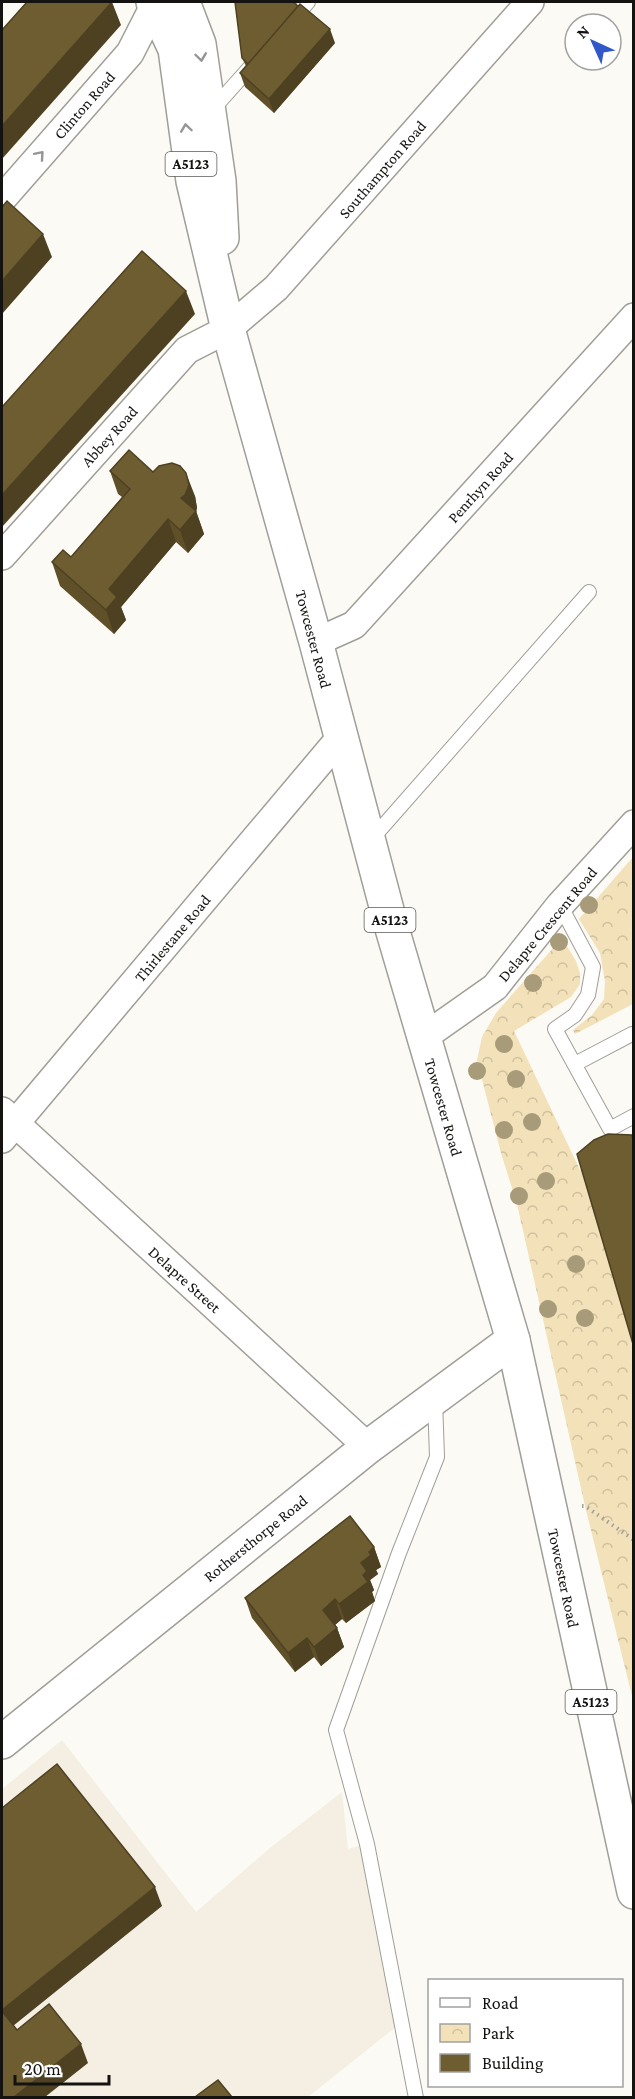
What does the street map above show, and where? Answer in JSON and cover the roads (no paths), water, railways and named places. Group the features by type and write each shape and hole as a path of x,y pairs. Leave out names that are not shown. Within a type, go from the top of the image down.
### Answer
{"main road":[{"name":"Towcester Road","path":"164,2 199,44 219,181 228,329"},
{"name":"Towcester Road","path":"164,2 174,49 193,181 228,329 316,642 369,842 513,1340 633,1892"},
{"name":"Rothersthorpe Road","path":"2,1742 368,1447 513,1340"}],"street":[{"name":"Clinton Road","path":"2,199 130,53 164,2"},
{"name":"Southampton Road","path":"228,329 276,288 530,2"},
{"name":"Penrhyn Road","path":"316,642 354,625 633,317"},
{"name":"Abbey Road","path":"2,556 186,350 228,329"},
{"name":"Thirlestane Road","path":"6,1124 341,737"},
{"name":"Delapre Crescent Road","path":"424,1037 495,987 561,905 633,824"},
{"name":"Delapre Street","path":"6,1124 368,1447"}],"lane":[{"path":"285,27 308,2"},
{"path":"209,114 263,53"},
{"path":"369,842 589,592"},
{"path":"561,905 593,967 588,995 575,1015 555,1029 610,1129 633,1116"},
{"path":"575,1064 632,1034"},
{"path":"416,2097 367,1845 336,1730 395,1563 437,1457 435,1397"}]}
